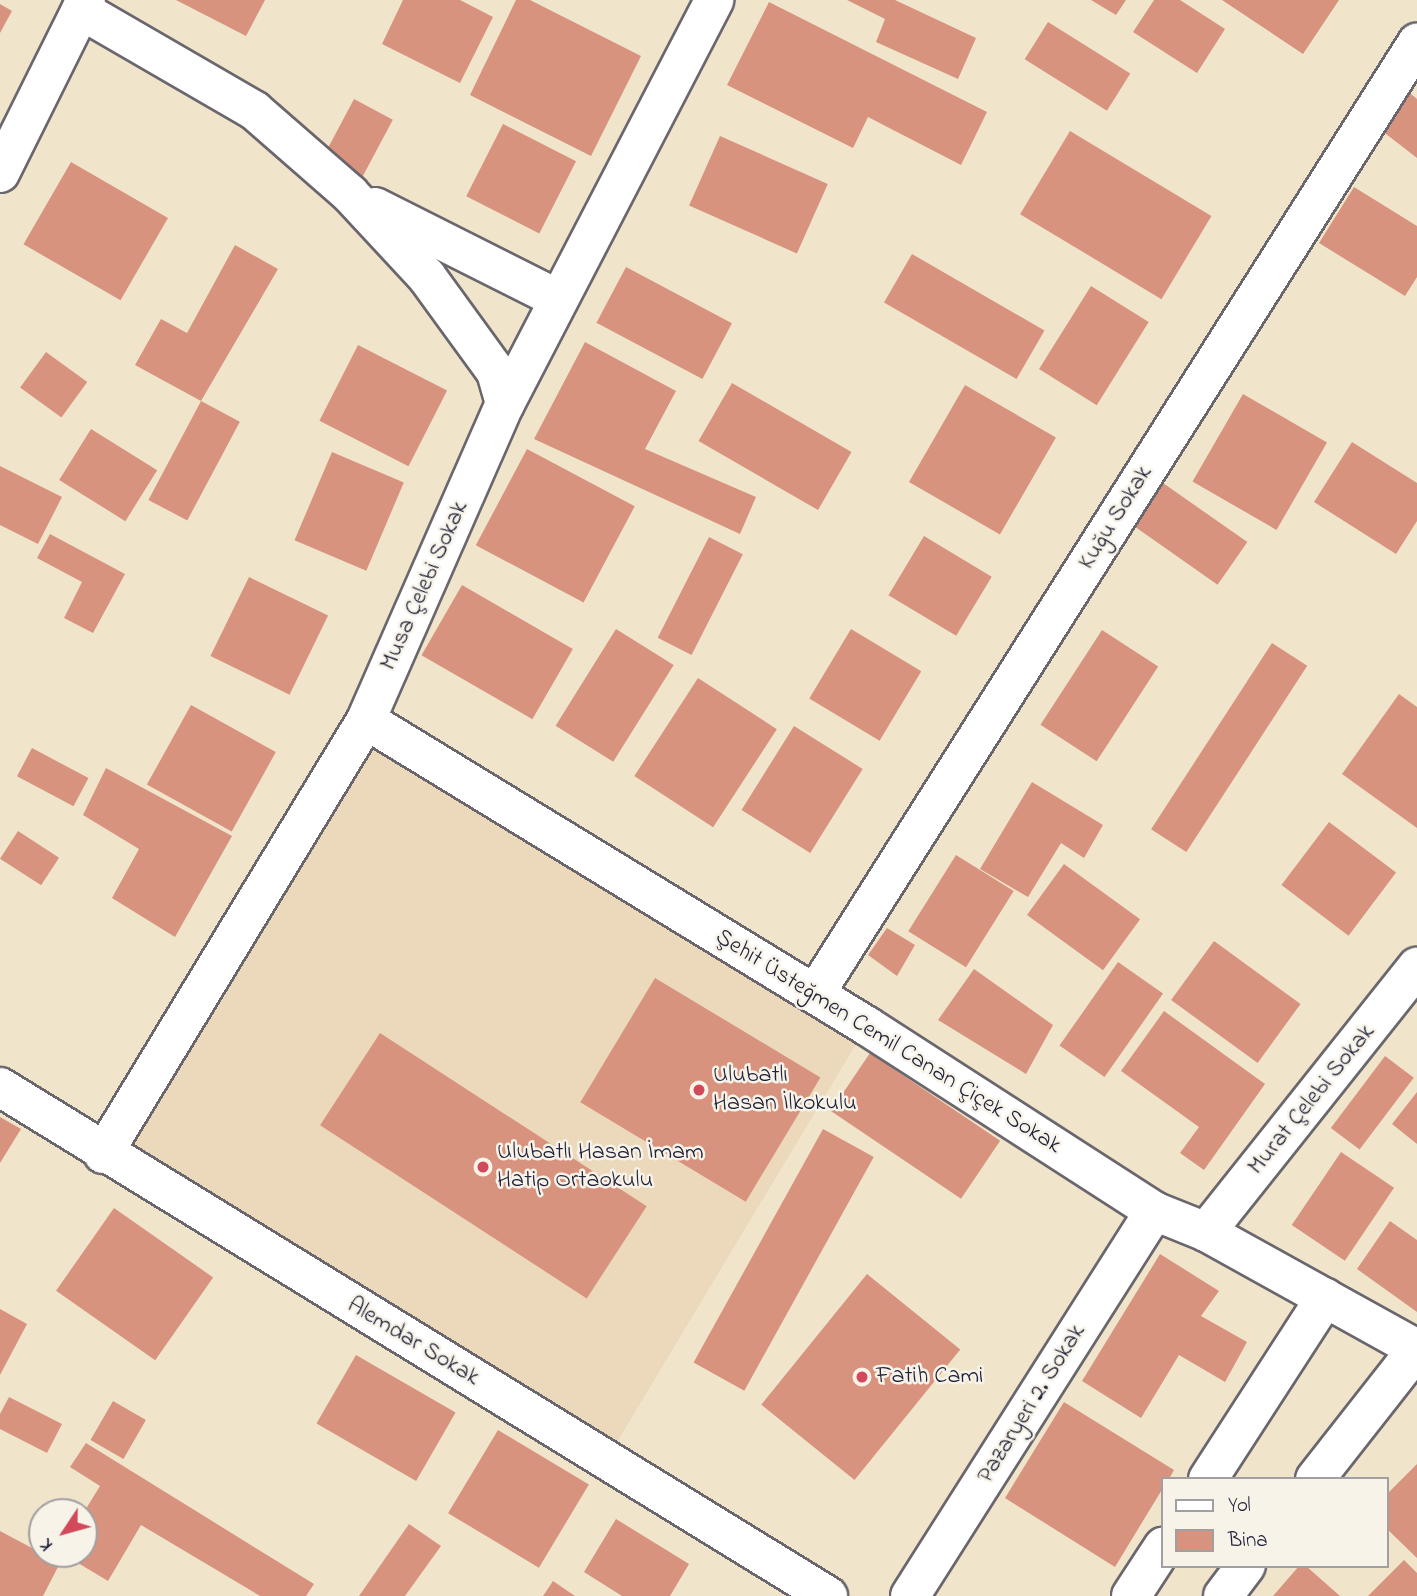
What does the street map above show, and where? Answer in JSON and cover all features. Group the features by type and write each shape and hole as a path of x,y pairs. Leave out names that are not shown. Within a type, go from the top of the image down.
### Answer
{"street":[{"name":"Musa Çelebi Sokak","path":"103,1154 366,720 505,404 714,0"},
{"path":"0,173 84,5 255,111 350,194 427,277 496,372 505,404"},
{"name":"Kuğu Sokak","path":"815,993 1417,43"},
{"path":"350,194 558,299"},
{"name":"Şehit Üsteğmen Cemil Canan Çiçek Sokak","path":"366,720 815,993 1154,1211 1206,1232 1417,1349"},
{"name":"Murat Çelebi Sokak","path":"1206,1232 1417,967"},
{"name":"Alemdar Sokak","path":"0,1087 103,1154 828,1596"},
{"name":"Pazaryeri 2. Sokak","path":"910,1596 1154,1211"},
{"path":"1209,1477 1325,1298"},
{"path":"1317,1477 1417,1349"},
{"path":"1132,1596 1162,1549"},
{"path":"1223,1596 1244,1568"}],"shaded area":[{"path":"366,720 869,1022 608,1457 105,1155"}],"building":[{"path":"176,0 265,0 246,36"},
{"path":"403,0 460,0 493,17 460,83 382,44"},
{"path":"516,0 530,0 641,56 591,156 470,95"},
{"path":"847,0 895,0 976,38 958,79 876,42 885,19"},
{"path":"1091,0 1126,0 1116,15"},
{"path":"1154,0 1180,0 1225,29 1197,73 1133,32"},
{"path":"1222,0 1339,0 1303,54"},
{"path":"769,2 987,112 961,165 868,117 853,148 727,85"},
{"path":"0,4 12,11 0,33"},
{"path":"1048,22 1130,73 1107,111 1025,59"},
{"path":"1406,90 1417,99 1417,158 1377,127"},
{"path":"354,99 393,120 361,179 323,158"},
{"path":"503,124 576,161 539,233 466,196"},
{"path":"1070,131 1211,216 1161,299 1020,214"},
{"path":"720,136 828,184 797,253 689,205"},
{"path":"71,162 168,218 120,300 24,244"},
{"path":"1354,187 1417,226 1417,277 1405,296 1319,243"},
{"path":"235,245 278,269 201,401 135,365 161,319 187,333"},
{"path":"912,254 1045,330 1017,379 884,302"},
{"path":"626,267 732,323 702,379 596,323"},
{"path":"1091,286 1149,322 1097,405 1039,369"},
{"path":"585,342 676,391 645,449 756,497 740,534 534,439"},
{"path":"358,345 447,390 409,466 319,421"},
{"path":"46,352 87,382 61,418 20,388"},
{"path":"732,383 852,452 818,510 698,441"},
{"path":"965,385 1056,437 1000,534 909,482"},
{"path":"1243,394 1327,442 1277,530 1192,481"},
{"path":"201,401 240,422 187,521 148,500"},
{"path":"91,429 157,470 125,521 59,480"},
{"path":"1352,442 1417,483 1417,521 1396,554 1314,502"},
{"path":"527,449 635,506 584,603 476,545"},
{"path":"332,452 404,482 366,571 294,540"},
{"path":"0,466 62,497 38,544 0,525"},
{"path":"1163,483 1247,542 1218,585 1133,526"},
{"path":"50,534 125,574 93,633 64,618 82,582 37,558"},
{"path":"924,536 992,577 956,636 888,595"},
{"path":"709,537 743,554 692,655 658,638"},
{"path":"249,577 328,616 290,695 210,656"},
{"path":"462,585 573,649 532,719 422,655"},
{"path":"616,629 674,665 613,762 556,726"},
{"path":"851,629 921,671 880,741 809,698"},
{"path":"1102,630 1158,666 1097,761 1040,725"},
{"path":"1272,643 1307,666 1186,852 1151,829"},
{"path":"698,678 777,729 713,827 634,776"},
{"path":"1399,694 1417,707 1417,828 1342,774"},
{"path":"191,705 276,752 232,832 147,785"},
{"path":"794,726 863,769 810,853 742,810"},
{"path":"32,748 89,778 73,806 17,776"},
{"path":"106,768 232,836 175,937 112,898 139,849 83,815"},
{"path":"1032,782 1103,825 1084,858 1061,843 1028,897 980,869"},
{"path":"1329,822 1396,873 1349,936 1281,885"},
{"path":"18,831 59,858 41,885 0,859"},
{"path":"956,855 1014,891 966,967 908,931"},
{"path":"1064,864 1140,919 1103,970 1027,915"},
{"path":"887,928 915,945 897,976 868,955"},
{"path":"1214,941 1301,1004 1258,1063 1171,1000"},
{"path":"1118,962 1163,994 1105,1077 1059,1046"},
{"path":"974,969 1053,1025 1026,1074 938,1020"},
{"name":"Ulubatlı Hasan İlkokulu","path":"655,978 820,1077 746,1202 580,1102"},
{"path":"1164,1011 1265,1084 1204,1170 1180,1153 1199,1127 1121,1071"},
{"name":"Ulubatlı Hasan İmam Hatip Ortaokulu","path":"380,1033 647,1206 587,1298 320,1125"},
{"path":"870,1053 1000,1141 961,1199 831,1111"},
{"path":"1385,1056 1414,1078 1360,1150 1331,1128"},
{"path":"1417,1092 1417,1144 1392,1124"},
{"path":"0,1117 21,1129 0,1163"},
{"path":"823,1129 874,1157 744,1391 694,1363"},
{"path":"1341,1152 1394,1188 1345,1261 1292,1225"},
{"path":"114,1208 213,1277 155,1360 56,1291"},
{"path":"1390,1221 1417,1240 1417,1312 1357,1269"},
{"path":"1160,1254 1219,1291 1201,1316 1247,1342 1225,1382 1179,1355 1141,1418 1082,1381"},
{"name":"Fatih Cami","path":"867,1274 960,1350 855,1480 761,1405"},
{"path":"0,1309 27,1324 0,1375"},
{"path":"356,1355 456,1412 416,1481 317,1423"},
{"path":"9,1397 62,1424 47,1453 0,1429 0,1414"},
{"path":"113,1401 146,1420 123,1459 90,1440"},
{"path":"1064,1402 1174,1470 1170,1477 1162,1477 1162,1490 1115,1567 1005,1498"},
{"path":"498,1430 589,1485 539,1568 448,1513"},
{"path":"86,1443 314,1584 306,1596 260,1596 141,1525 108,1581 86,1568 98,1568 98,1498 93,1498 100,1486 70,1467"},
{"path":"1417,1464 1417,1558 1389,1531 1389,1492"},
{"path":"616,1519 689,1564 670,1596 622,1596 584,1572"},
{"path":"409,1524 441,1546 405,1596 359,1596"},
{"path":"0,1531 28,1546 28,1568 57,1568 43,1596 0,1596"},
{"path":"1404,1560 1417,1573 1417,1596 1368,1596"},
{"path":"1297,1568 1308,1568 1340,1596 1273,1596"},
{"path":"553,1581 575,1596 543,1596"}],"place":[{"name":"Ulubatlı Hasan İlkokulu","path":"699,1090"},
{"name":"Ulubatlı Hasan İmam Hatip Ortaokulu","path":"483,1167"},
{"name":"Fatih Cami","path":"862,1377"}]}
